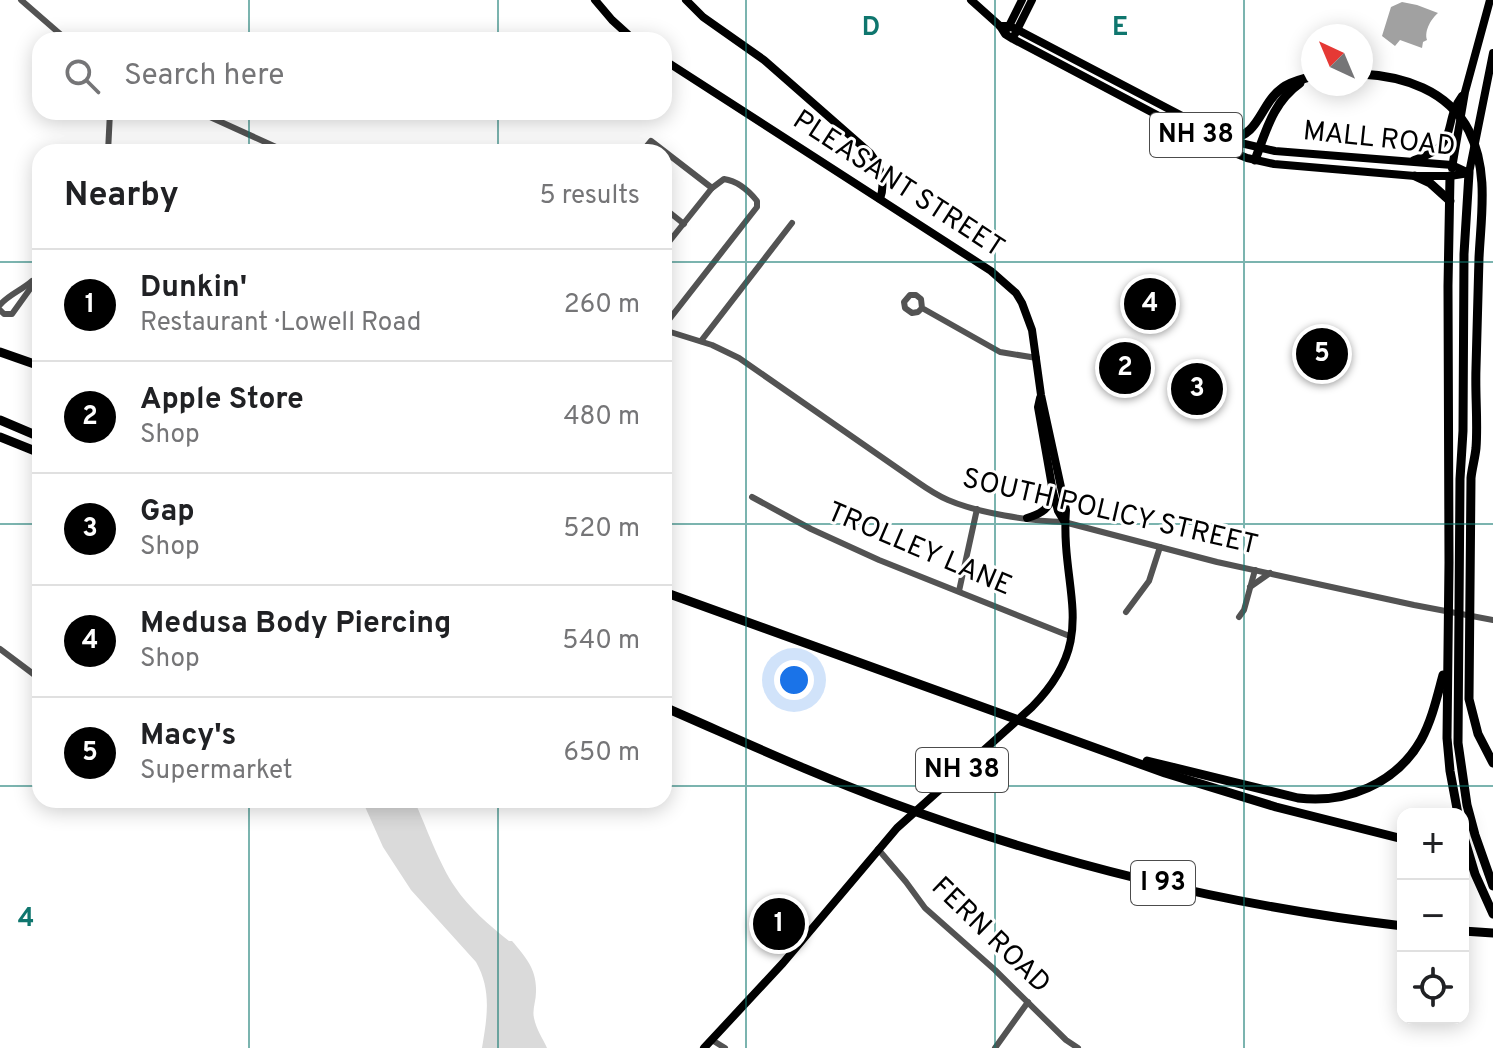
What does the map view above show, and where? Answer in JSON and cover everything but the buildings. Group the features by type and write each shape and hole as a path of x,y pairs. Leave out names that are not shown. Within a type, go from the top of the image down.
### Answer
{"highway":[{"path":"1105,752 1298,798 1323,799 1348,796 1382,781 1414,751 1428,725 1436,704 1452,632 1476,449 1481,166 1469,131 1434,94 1400,78 1373,75"},
{"path":"1228,140 1240,138 1249,132 1282,87 1301,80"},
{"path":"1255,160 1275,110 1287,94 1301,84"},
{"path":"1451,171 1449,549 1468,636 1471,711 1478,734 1493,763"},
{"path":"1458,591 1464,254 1469,173"},
{"path":"1415,176 1430,183 1450,201"},
{"path":"0,345 26,361"},
{"path":"0,352 32,363"},
{"path":"0,420 32,434"},
{"path":"1463,431 1471,478"},
{"path":"0,437 32,450"},
{"path":"672,595 1105,752 1254,801 1397,837"},
{"path":"1452,632 1458,743 1464,790 1491,881"},
{"path":"1447,660 1447,738 1457,808"},
{"name":"I 93","path":"672,710 892,803 994,838 1207,893 1316,914 1397,925"},
{"path":"1469,852 1493,857"},
{"path":"1469,854 1493,914"},
{"path":"1469,931 1493,933"}],"main road":[{"path":"595,0 625,32"},
{"path":"686,0 703,17 764,60 870,153 882,179 880,199"},
{"name":"MALL ROAD","path":"971,0 1009,31 1231,153 1274,164 1415,176 1451,171"},
{"path":"1009,31 1022,0"},
{"path":"1009,31 1032,0"},
{"path":"1451,171 1465,92 1490,0"},
{"name":"MALL ROAD","path":"1009,31 1228,140 1260,149 1405,162 1469,173"},
{"path":"1469,173 1493,53"},
{"name":"PLEASANT STREET","path":"672,65 991,271 1008,285 1022,303 1032,330 1041,395 1066,510 1064,522"},
{"path":"1405,162 1432,153 1444,142 1458,101 1465,92"},
{"name":"PLEASANT STREET","path":"1041,395 1038,407 1053,492 1064,522"},
{"path":"1027,518 1045,510 1053,492"},
{"name":"NH 38","path":"704,1048 791,954 908,817 1038,700 1058,675 1068,654 1074,616 1064,522"}],"street":[{"path":"21,0 58,32"},
{"path":"108,144 110,120"},
{"path":"217,120 269,144"},
{"path":"672,157 712,188"},
{"path":"672,238 712,188 724,179 731,180 757,201 757,207 672,318"},
{"path":"672,214 684,224"},
{"path":"701,341 792,223"},
{"path":"32,281 20,291 4,298 0,310 6,315 13,312 32,285"},
{"path":"922,308 1000,352 1037,358"},
{"name":"SOUTH POLICY STREET","path":"672,331 739,358 934,493 956,503 1027,518 1064,522 1255,570 1493,620"},
{"name":"TROLLEY LANE","path":"752,497 811,529 879,560 1072,637"},
{"path":"959,591 977,509"},
{"path":"1126,612 1149,581 1160,547"},
{"path":"1239,617 1244,610 1255,570"},
{"path":"1250,587 1270,573"},
{"path":"0,649 32,673"},
{"name":"FERN ROAD","path":"878,849 925,908 1078,1048"},
{"path":"995,1048 1028,1002"},
{"path":"712,1040 725,1048"},
{"path":"1060,1048 1066,1040"}],"shaded area":[{"path":"1402,2 1438,13 1429,25 1427,40 1422,48 1400,40 1395,46 1382,36 1391,7"},
{"path":"366,808 417,808 455,887 480,916 512,941 530,964 536,984 534,1018 547,1048 482,1048 487,1015 486,994 476,962 411,890 383,847"}],"place":[{"name":"Medusa Body Piercing","path":"1150,304"},
{"name":"Macy's","path":"1322,354"},
{"name":"Apple Store","path":"1125,368"},
{"name":"Gap","path":"1197,389"},
{"name":"Dunkin'","path":"779,924"}]}
